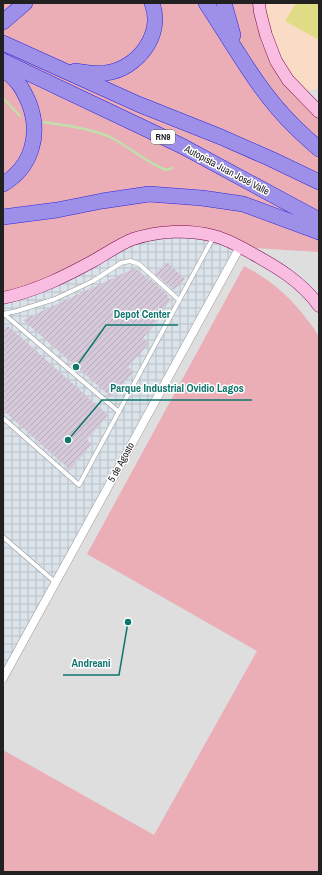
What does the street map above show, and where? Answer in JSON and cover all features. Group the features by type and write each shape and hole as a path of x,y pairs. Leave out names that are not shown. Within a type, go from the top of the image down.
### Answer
{"highway":[{"path":"3,22 25,3"},
{"path":"48,64 90,73 105,73 119,70 134,62 146,48 152,35 154,8 152,3"},
{"path":"206,3 249,70 269,97 293,126 319,149"},
{"path":"224,3 238,51"},
{"name":"RN9","path":"3,43 138,104 228,140 319,182"},
{"name":"Autopista Juan José Valle","path":"3,61 182,146 319,220"},
{"path":"3,69 18,82 26,97 32,112 34,128 33,147 24,165 12,178 3,184"},
{"path":"3,217 56,210 149,194 202,198 243,204 319,232"}],"main road":[{"path":"259,3 266,35 276,61 288,80 318,109"},
{"path":"3,298 21,294 61,279 132,240 159,233 188,232 214,236 240,247 278,268 298,283 319,306"}],"street":[{"name":"5 de Agosto","path":"3,678 240,247"}],"lane":[{"path":"3,418 79,485 214,236"},
{"path":"4,314 55,299 93,281 121,263 130,262 139,264 179,300"},
{"path":"4,314 119,412"},
{"path":"3,536 55,582"}],"shaded area":[{"path":"3,3 319,3 319,872 3,872"},
{"path":"3,3 259,3 276,61 319,113 319,252 240,247 214,236 159,233 3,298"},
{"path":"264,3 319,3 319,88 309,91 294,79 282,62 274,43"},
{"path":"296,3 319,3 319,40 285,21"},
{"path":"188,232 240,247 3,678 3,298 132,240"},
{"path":"244,266 272,283 288,297 312,326 319,338 319,872 3,872 3,750 154,835 257,651 87,554"}],"building":[{"path":"167,262 185,279 174,290 155,274"},
{"path":"135,268 149,280 150,279 169,296 168,297 171,300 161,312 164,314 143,338 149,343 128,367 134,372 111,397 23,320"},
{"path":"8,326 108,415 87,440 92,444 70,470 3,410 3,328"}],"waterway":[{"path":"3,98 20,116"},
{"path":"44,122 94,131 110,137 158,167 166,170 172,168"}],"place":[{"name":"Depot Center","path":"76,367"},
{"name":"Parque Industrial Ovidio Lagos","path":"68,440"},
{"name":"Andreani","path":"128,622"}]}
